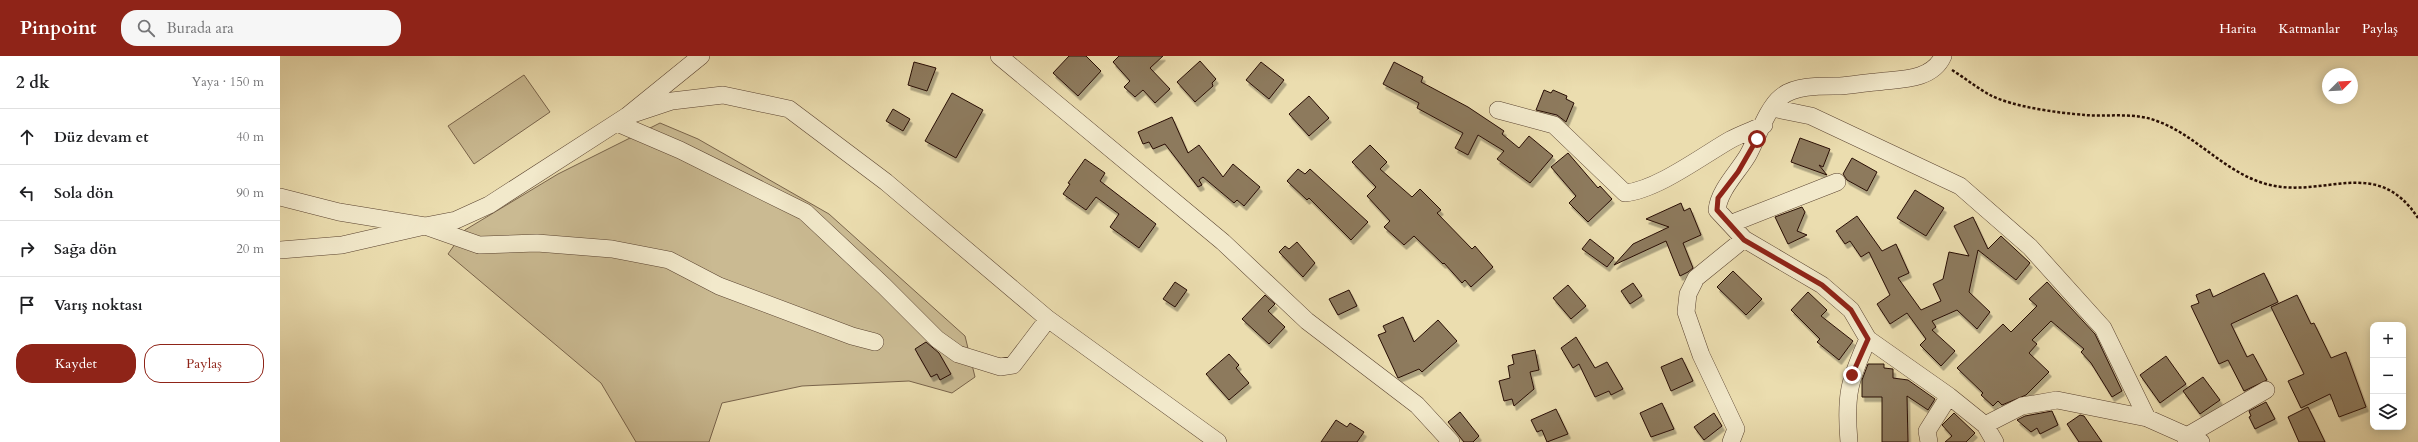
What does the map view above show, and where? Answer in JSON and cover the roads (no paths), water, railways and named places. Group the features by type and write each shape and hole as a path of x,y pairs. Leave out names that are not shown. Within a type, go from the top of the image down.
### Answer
{"street":[{"path":"280,250 342,245 456,220 489,204 622,120 701,56"},
{"path":"999,56 1223,242 1307,321 1417,405 1450,442"},
{"path":"1941,60 1926,74 1907,79 1841,86 1810,86 1781,96 1772,108 1738,172 1718,198 1717,210 1744,240 1822,285 1851,310 1868,339 1949,396 1985,426 1995,442"},
{"path":"622,120 672,101 723,95 789,109 886,182 1048,319 1218,442"},
{"path":"1772,108 1811,116 1960,186 2030,247 2103,328 2147,418"},
{"path":"1498,110 1554,125 1625,193 1634,192 1666,178 1731,139 1764,125"},
{"path":"622,120 805,212 884,286 920,325 958,354 1000,367 1013,365 1048,319"},
{"path":"1730,224 1837,182"},
{"path":"280,197 340,212 425,226 480,245 537,243 612,249 669,260 719,286 852,336 875,342"},
{"path":"1731,442 1736,429 1701,355 1686,312 1688,294 1696,278 1744,240"},
{"path":"1850,442 1847,401 1852,375 1868,339"},
{"path":"1985,426 2022,406 2057,400 2147,418 2193,439 2266,390"},
{"path":"1929,442 1927,431 1949,396"}]}
